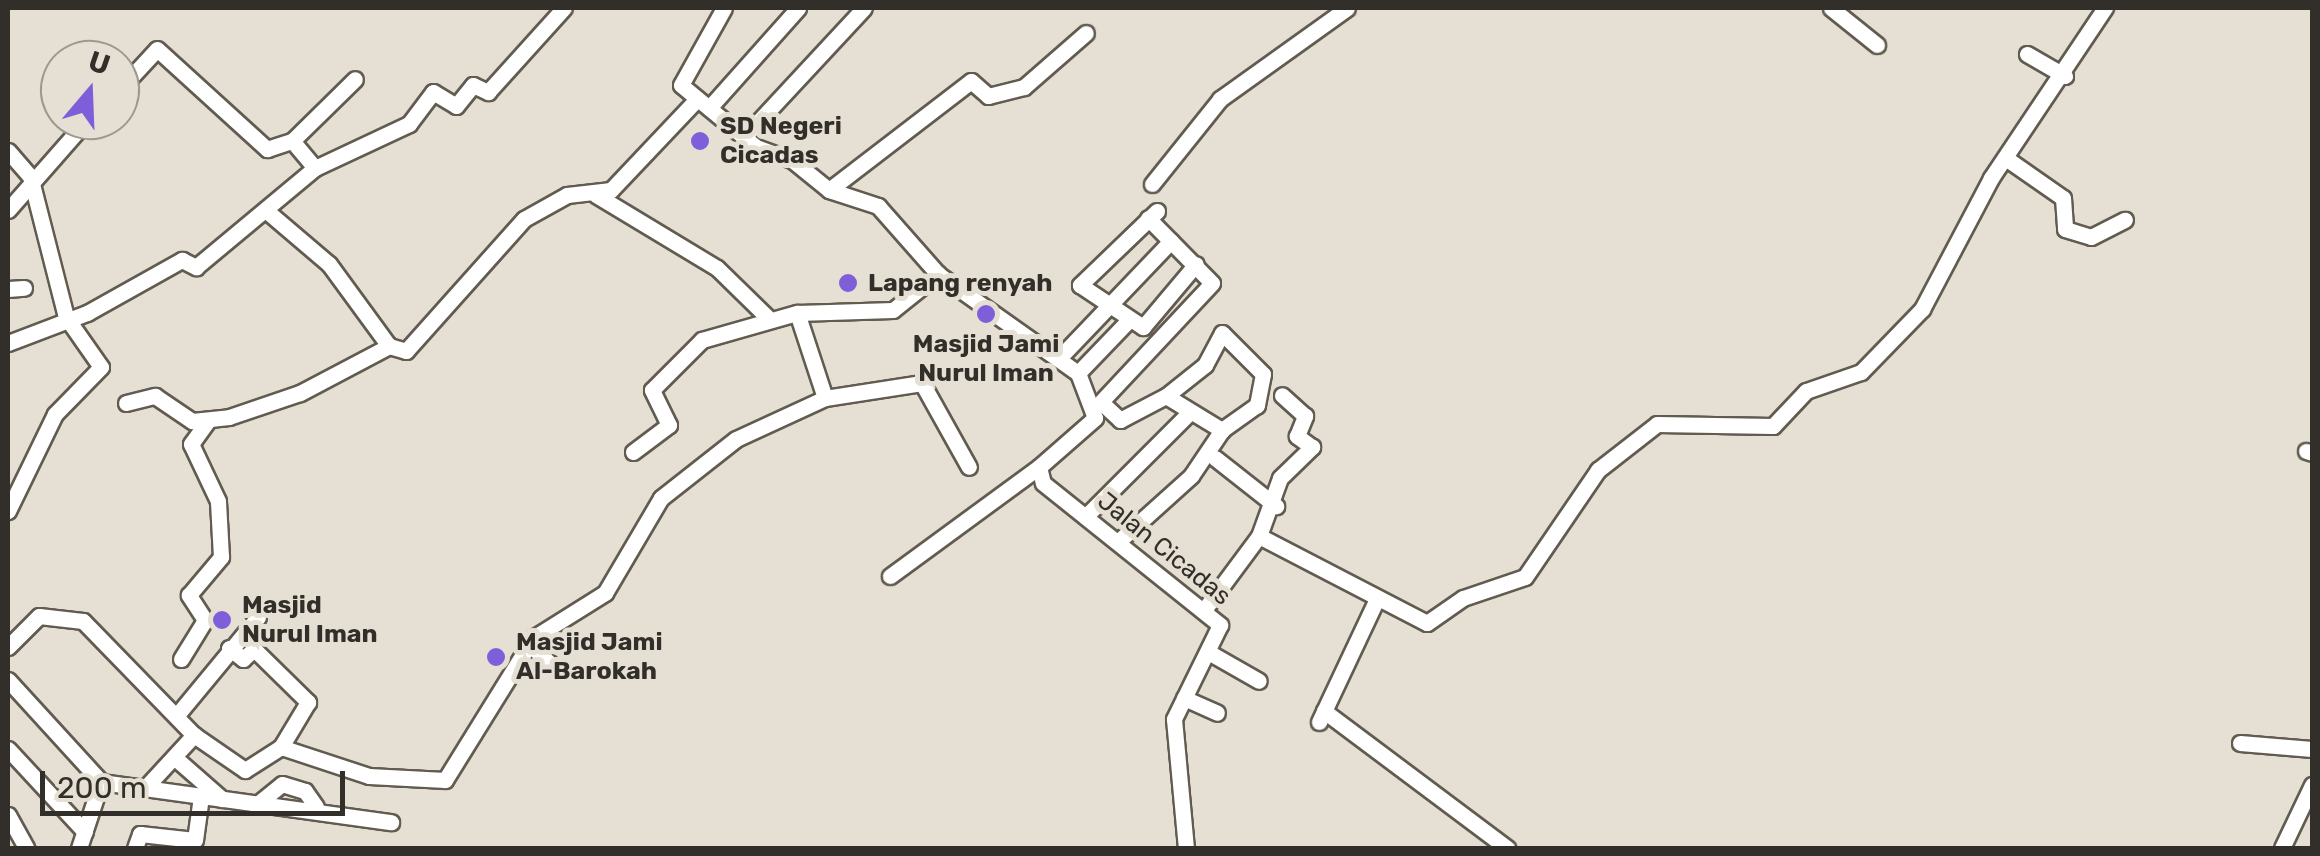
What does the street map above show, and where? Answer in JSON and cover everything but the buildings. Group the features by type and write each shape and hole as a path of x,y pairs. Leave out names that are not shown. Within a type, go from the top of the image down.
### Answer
{"street":[{"path":"8,343 182,260 196,267 269,213 315,168 410,124 434,92 456,106 472,85 487,92 564,8"},
{"path":"724,8 681,74 703,104 744,137 828,190 878,206 938,274 1060,356 1078,373 1100,405 1120,420 1166,396 1205,365 1224,334 1263,381 1256,405 1222,430 1191,476 1121,539"},
{"path":"181,658 206,620 189,595 221,557 218,501 192,444 207,422 281,402 389,346 412,348 524,219 592,193 611,190 798,8"},
{"path":"744,137 864,8"},
{"path":"1152,184 1220,99 1347,8"},
{"path":"1830,8 1876,45"},
{"path":"1259,536 1424,624 1463,598 1514,586 1624,444 1682,419 1773,426 1806,390 1861,372 1922,309 2006,159 2065,76 2105,8"},
{"path":"828,190 971,81 990,96 1024,86 1086,32"},
{"path":"140,67 156,49 267,149 292,141 354,79"},
{"path":"2028,54 2065,76"},
{"path":"8,210 30,176 67,140"},
{"path":"292,141 315,168"},
{"path":"8,151 30,176 66,318 101,368 55,414 8,510"},
{"path":"2006,159 2062,198 2065,229 2091,237 2125,220"},
{"path":"592,193 717,268 767,317"},
{"path":"269,213 329,264 389,346"},
{"path":"890,576 1086,429 1100,405 1209,287 1196,264 1171,241 1152,214 1080,283 1126,323"},
{"path":"1060,356 1110,310 1171,241"},
{"path":"1078,373 1126,323 1150,321 1196,264"},
{"path":"632,452 671,420 654,388 702,340 767,317 892,310 938,274"},
{"path":"798,314 825,398"},
{"path":"281,747 368,776 445,780 529,644 604,593 661,498 736,439 825,398 922,383 969,467"},
{"path":"1204,610 1259,536 1276,506 1280,478 1312,447 1297,436 1305,416 1282,395"},
{"path":"126,403 155,396 207,422"},
{"path":"1166,396 1188,414 1222,430"},
{"path":"1087,515 1188,414"},
{"path":"1215,458 1276,506"},
{"name":"Jalan Cicadas","path":"1039,466 1054,495 1121,539 1220,625 1210,653"},
{"path":"1377,599 1322,716 1507,848"},
{"path":"8,646 39,616 83,621 194,734 246,770 281,747 308,702 254,649 244,659 228,648"},
{"path":"178,715 228,648 258,617"},
{"path":"529,644 556,668"},
{"path":"1186,848 1172,731 1184,698 1210,653 1259,681"},
{"path":"8,680 101,782 225,802 316,808 391,822"},
{"path":"1184,698 1217,713"},
{"path":"144,789 194,734"},
{"path":"2240,743 2312,749"},
{"path":"8,749 84,832"},
{"path":"174,757 225,802"},
{"path":"79,848 101,782"},
{"path":"2282,848 2306,813 2312,785"},
{"path":"135,848 140,834 195,840 201,796"},
{"path":"8,814 26,848"},
{"path":"8,841 26,848"}],"place":[{"name":"SD Negeri Cicadas","path":"700,141"},
{"name":"Lapang renyah","path":"848,283"},
{"name":"Masjid Jami Nurul Iman","path":"986,314"},
{"name":"Masjid Nurul Iman","path":"222,620"},
{"name":"Masjid Jami Al-Barokah","path":"496,657"}]}
